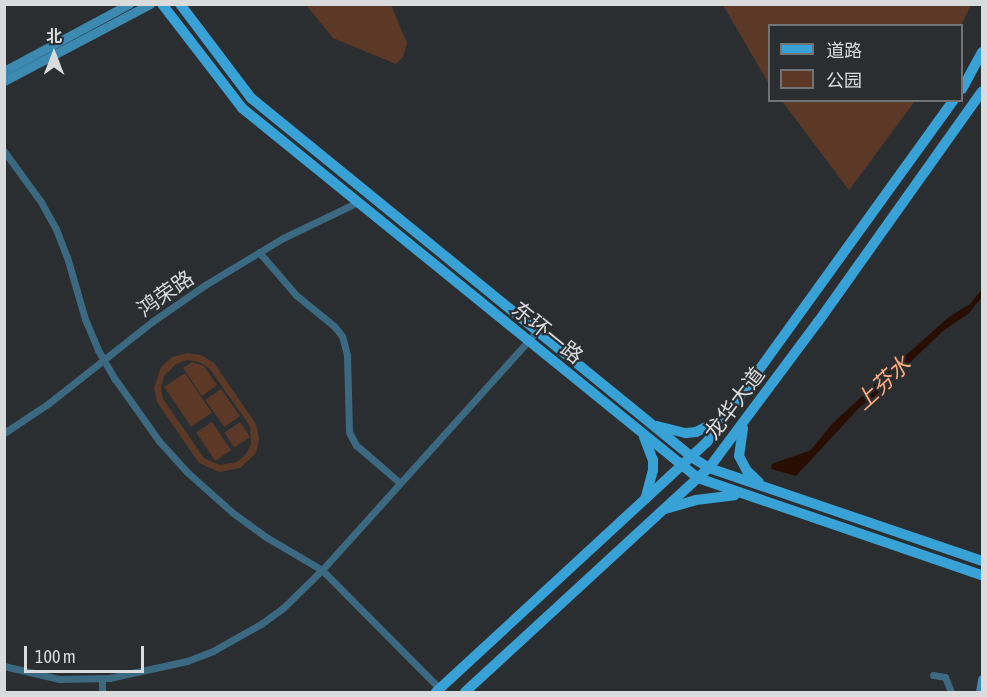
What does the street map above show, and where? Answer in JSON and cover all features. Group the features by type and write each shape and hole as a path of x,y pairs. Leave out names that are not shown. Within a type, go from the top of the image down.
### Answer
{"main road":[{"name":"东环一路","path":"162,4 242,108 698,478 741,495 982,575"},
{"name":"东环一路","path":"180,4 251,98 693,458 709,468 752,480 982,561"},
{"path":"963,87 982,52"},
{"name":"龙华大道","path":"465,693 709,468 926,173 982,91"},
{"name":"龙华大道","path":"440,691 693,458 953,102"},
{"path":"651,424 686,433 696,432 724,418"},
{"path":"747,418 739,451 743,466 752,480"},
{"path":"642,434 653,460 654,470 642,505"},
{"path":"662,511 696,500 741,495"}],"street":[{"path":"4,71 129,4"},
{"path":"4,81 150,4"},
{"path":"4,151 41,202 56,229 67,257 85,320 104,360 147,425 202,486 249,525 322,570 440,691"},
{"name":"鸿荣路","path":"4,433 49,403 179,302 259,252 358,202"},
{"path":"259,252 296,295 334,326 342,336 347,355 349,432 356,445 400,483"},
{"path":"4,666 58,679 102,679 161,668 221,646 261,624 283,608 322,570 538,330"},
{"path":"933,675 945,677 951,693"},
{"path":"102,679 102,693"},
{"path":"980,693 982,679"}],"green space":[{"path":"306,5 391,5 407,43 403,57 396,64 333,38"},
{"path":"723,5 971,5 962,24 768,24 768,82"},
{"path":"783,102 914,102 849,190"},
{"path":"187,353 201,355 214,363 256,424 259,438 256,453 240,468 219,472 199,463 157,402 154,388 161,367 172,357","holes":["187,360 199,362 209,368 250,426 251,444 246,454 237,462 220,465 204,458 163,399 161,388 164,376 176,364"]},
{"path":"192,362 204,366 217,385 202,396 183,368"},
{"path":"185,373 212,413 191,427 164,387"},
{"path":"221,389 240,416 224,427 205,400"},
{"path":"212,422 231,450 215,461 196,433"},
{"path":"240,422 250,437 234,448 224,433"}],"water":[{"name":"上芬水","path":"982,289 982,297 969,313 943,331 876,395 859,408 796,476 771,469 772,464 811,450 831,425 949,317 970,304"}]}
